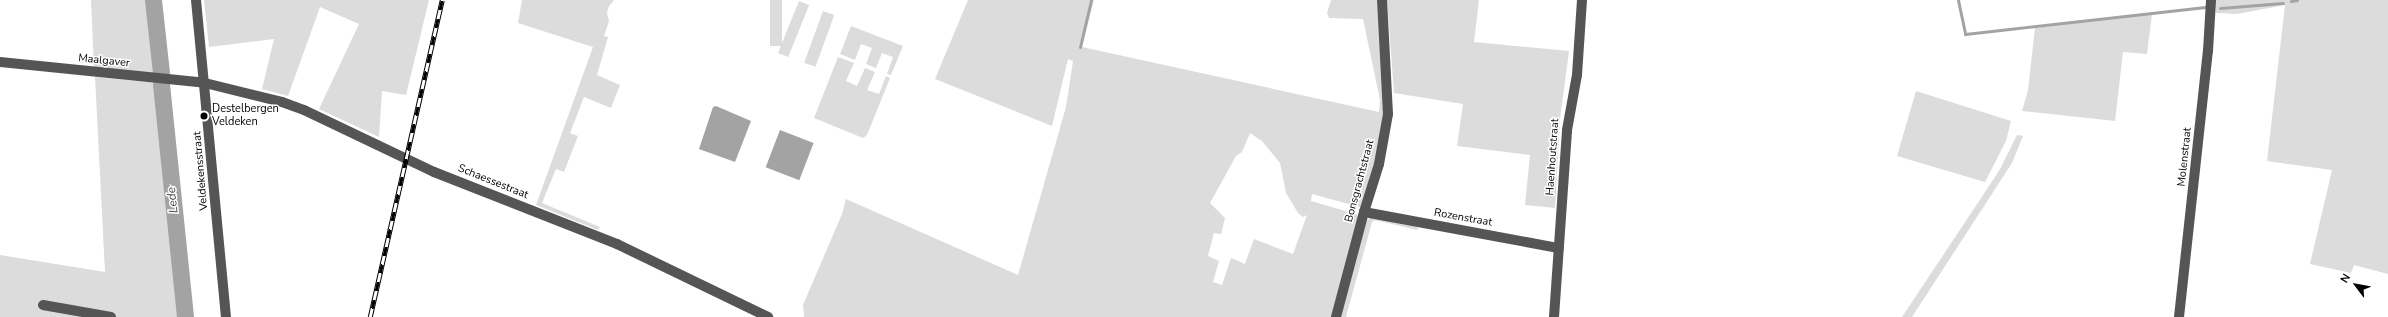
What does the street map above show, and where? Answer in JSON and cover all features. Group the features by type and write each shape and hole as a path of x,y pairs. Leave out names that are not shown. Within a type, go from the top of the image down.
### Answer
{"street":[{"name":"Veldekensstraat","path":"196,0 226,317"},
{"name":"Bonsgrachtstraat","path":"1336,317 1364,212 1379,164 1388,114 1382,0"},
{"name":"Haenhoutstraat","path":"1554,317 1567,130 1576,75 1582,0"},
{"name":"Molenstraat","path":"2179,317 2208,51 2211,0"},
{"name":"Maalgaver","path":"0,62 205,83"},
{"name":"Schaessestraat","path":"205,83 244,91 304,110 416,164 616,244 768,317"},
{"name":"Rozenstraat","path":"1364,212 1559,248"},
{"path":"43,305 111,317"}],"shaded area":[{"path":"91,0 157,0 165,74 94,69"},
{"path":"204,0 429,0 406,95 382,91 379,137 319,109 359,24 320,7 288,96 262,89 274,39 209,47"},
{"path":"522,0 614,0 609,6 607,13 609,21 604,36 608,37 597,75 620,85 611,108 584,97 570,133 578,136 564,172 556,169 542,203 600,227 598,230 536,205 593,47 518,23"},
{"path":"770,0 782,0 782,46 770,46"},
{"path":"968,0 1094,0 1082,47 1379,112 1380,100 1363,19 1329,18 1327,13 1331,0 1378,0 1385,101 1384,129 1363,208 1312,194 1311,201 1356,214 1359,217 1332,317 804,317 803,305 842,214 846,199 1018,275 1066,107 1073,61 1068,59 1052,126 935,79","holes":["1250,133 1262,141 1280,163 1286,193 1298,213 1303,217 1307,215 1293,254 1254,239 1245,264 1231,258 1222,285 1213,282 1219,261 1208,256 1214,233 1221,234 1225,218 1210,203 1236,156 1242,152"]},
{"path":"1387,0 1479,0 1474,42 1569,51 1560,119 1555,208 1525,205 1530,155 1457,146 1463,104 1394,93"},
{"path":"2214,0 2388,0 2388,274 2354,265 2351,273 2310,264 2332,170 2267,161 2285,5 2237,14 2216,13"},
{"path":"799,1 809,5 788,57 778,53"},
{"path":"823,11 834,15 815,67 804,63"},
{"path":"2152,14 2147,54 2123,52 2115,121 2022,111 2028,90 2035,28"},
{"path":"851,26 903,46 891,75 887,74 893,57 882,53 876,68 866,64 872,48 861,44 855,60 840,54"},
{"path":"838,57 854,63 846,81 857,86 865,68 875,72 867,90 879,94 886,76 890,78 867,135 863,138 814,118"},
{"path":"95,77 168,84 190,317 0,317 0,255 105,272"},
{"path":"1916,91 2011,121 2006,141 1985,182 1897,156"},
{"path":"716,106 751,121 735,162 699,149 713,107"},
{"path":"780,130 814,143 799,180 766,167"},
{"path":"2017,135 2023,136 2012,163 1912,317 1902,317 1999,171"},
{"path":"1370,218 1418,227 1417,230 1375,220 1372,222 1346,317 1341,317 1366,221"}],"waterway":[{"name":"Lede","path":"153,0 161,73"},
{"path":"1080,47 1091,0"},
{"path":"1958,0 1965,34 2207,7"},
{"path":"2291,1 2297,0"},
{"path":"2220,8 2283,3"},
{"name":"Lede","path":"161,84 185,317"}],"railway":[{"path":"370,317 442,0"}],"place":[{"name":"Destelbergen Veldeken","path":"204,116"}]}
